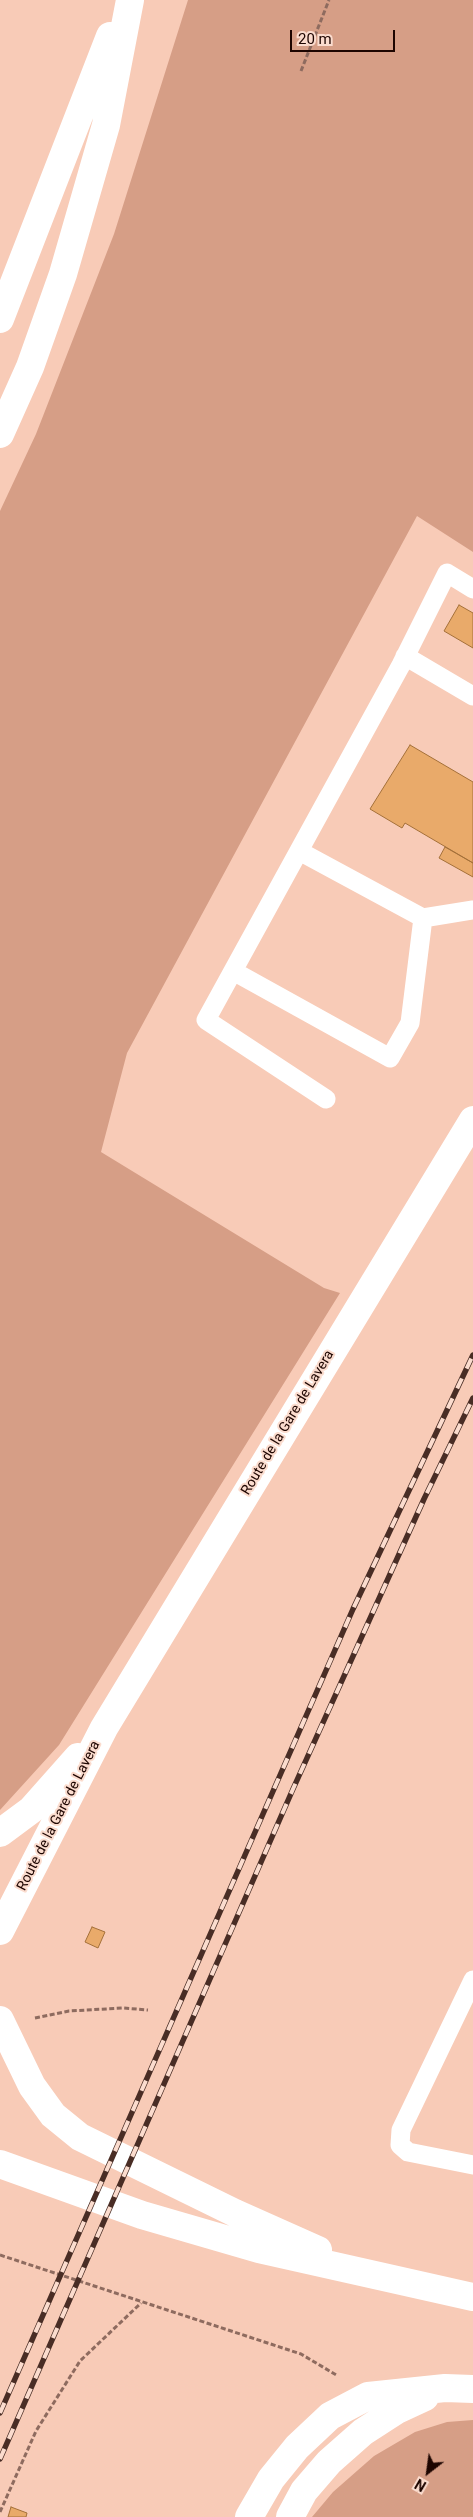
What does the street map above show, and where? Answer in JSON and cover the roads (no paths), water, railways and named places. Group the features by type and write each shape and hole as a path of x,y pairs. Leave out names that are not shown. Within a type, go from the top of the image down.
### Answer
{"street":[{"path":"0,319 124,0"},
{"path":"0,434 30,367 63,274 106,125 130,0"},
{"name":"Route de la Gare de Lavera","path":"0,1931 104,1728 473,1120"},
{"name":"Route de la Gare de Lavera","path":"0,1833 31,1810 104,1728"},
{"path":"1,2023 32,2086 53,2115 80,2138 235,2213 372,2274"},
{"path":"0,2164 142,2214 259,2249 473,2297"},
{"path":"249,2517 271,2479 297,2447 330,2416 368,2396 445,2388 473,2388"},
{"path":"290,2517 304,2491 322,2469 363,2432 397,2410 445,2388"}],"lane":[{"path":"326,1098 206,1020 406,656 447,574 473,589"},
{"path":"406,656 473,696"},
{"path":"299,851 424,918 473,910"},
{"path":"233,971 390,1058 410,1023 424,918"},
{"path":"473,1980 401,2130 400,2145 408,2152 473,2166"}],"railway":[{"path":"0,2413 353,1609 473,1355"},
{"path":"0,2459 293,1789 424,1499 473,1398"}]}
